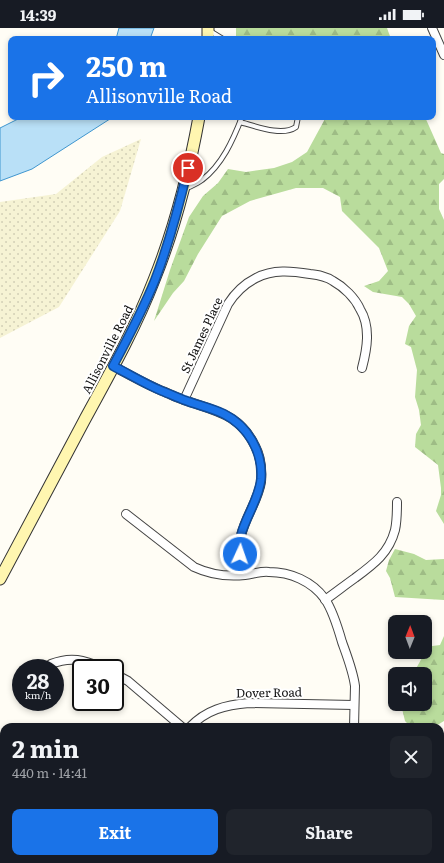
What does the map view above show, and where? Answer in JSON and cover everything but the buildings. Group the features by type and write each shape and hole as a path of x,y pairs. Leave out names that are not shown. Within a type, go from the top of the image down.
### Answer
{"main road":[{"name":"Allisonville Road","path":"0,579 113,366 155,279 172,230 183,190 198,120"}],"street":[{"path":"436,37 444,55"},
{"name":"St James Place","path":"184,400 228,304 234,295 240,288 254,279 266,274 277,272 298,272 322,276 333,280 352,297 365,320 367,336 366,351 362,368"},
{"path":"113,366 159,390 215,410 232,419 241,426 253,441 258,451 262,472 258,492 240,536 240,554 243,575"},
{"path":"325,600 372,566 387,549 392,540 395,529 397,502"},
{"path":"126,514 194,567 204,571 223,576 267,572 289,574 312,586 325,600 331,612 354,679 354,723"},
{"path":"124,679 177,723"},
{"name":"Dover Road","path":"194,723 215,709 236,704 354,705"}],"lane":[{"path":"183,190 201,180 211,172 224,155 240,122 277,131 292,130 296,127 297,120"}],"shaded area":[{"path":"141,139 120,211 59,307 0,338 0,202 56,194 102,157"}],"green space":[{"path":"236,28 387,28 390,36 236,36"},
{"path":"324,120 426,120 441,153 444,154 444,179 439,184 439,209 444,220 444,524 436,511 441,495 438,465 415,447 416,434 421,425 415,397 417,370 411,347 405,344 409,326 416,316 409,304 402,297 373,292 364,286 379,281 388,271 379,248 342,211 340,197 323,188 296,188 250,201 222,216 198,254 184,281 173,293 154,321 189,217 203,196 218,183 228,169 246,172 274,168 292,162 307,152"},
{"path":"395,549 414,554 426,560 444,559 444,600 395,597 390,578 386,571 389,560"},
{"path":"444,636 444,721 441,723 407,723 403,711 432,711 432,667 417,667 421,659 432,659 432,646 440,645"}],"water":[{"path":"119,28 154,28 151,36 117,36"},
{"path":"16,120 108,120 32,169 0,181 0,128"}],"route":[{"path":"188,168 172,230 155,279 113,366 159,390 224,414 241,426 253,441 258,451 261,463 261,483 240,536 240,554"}]}
